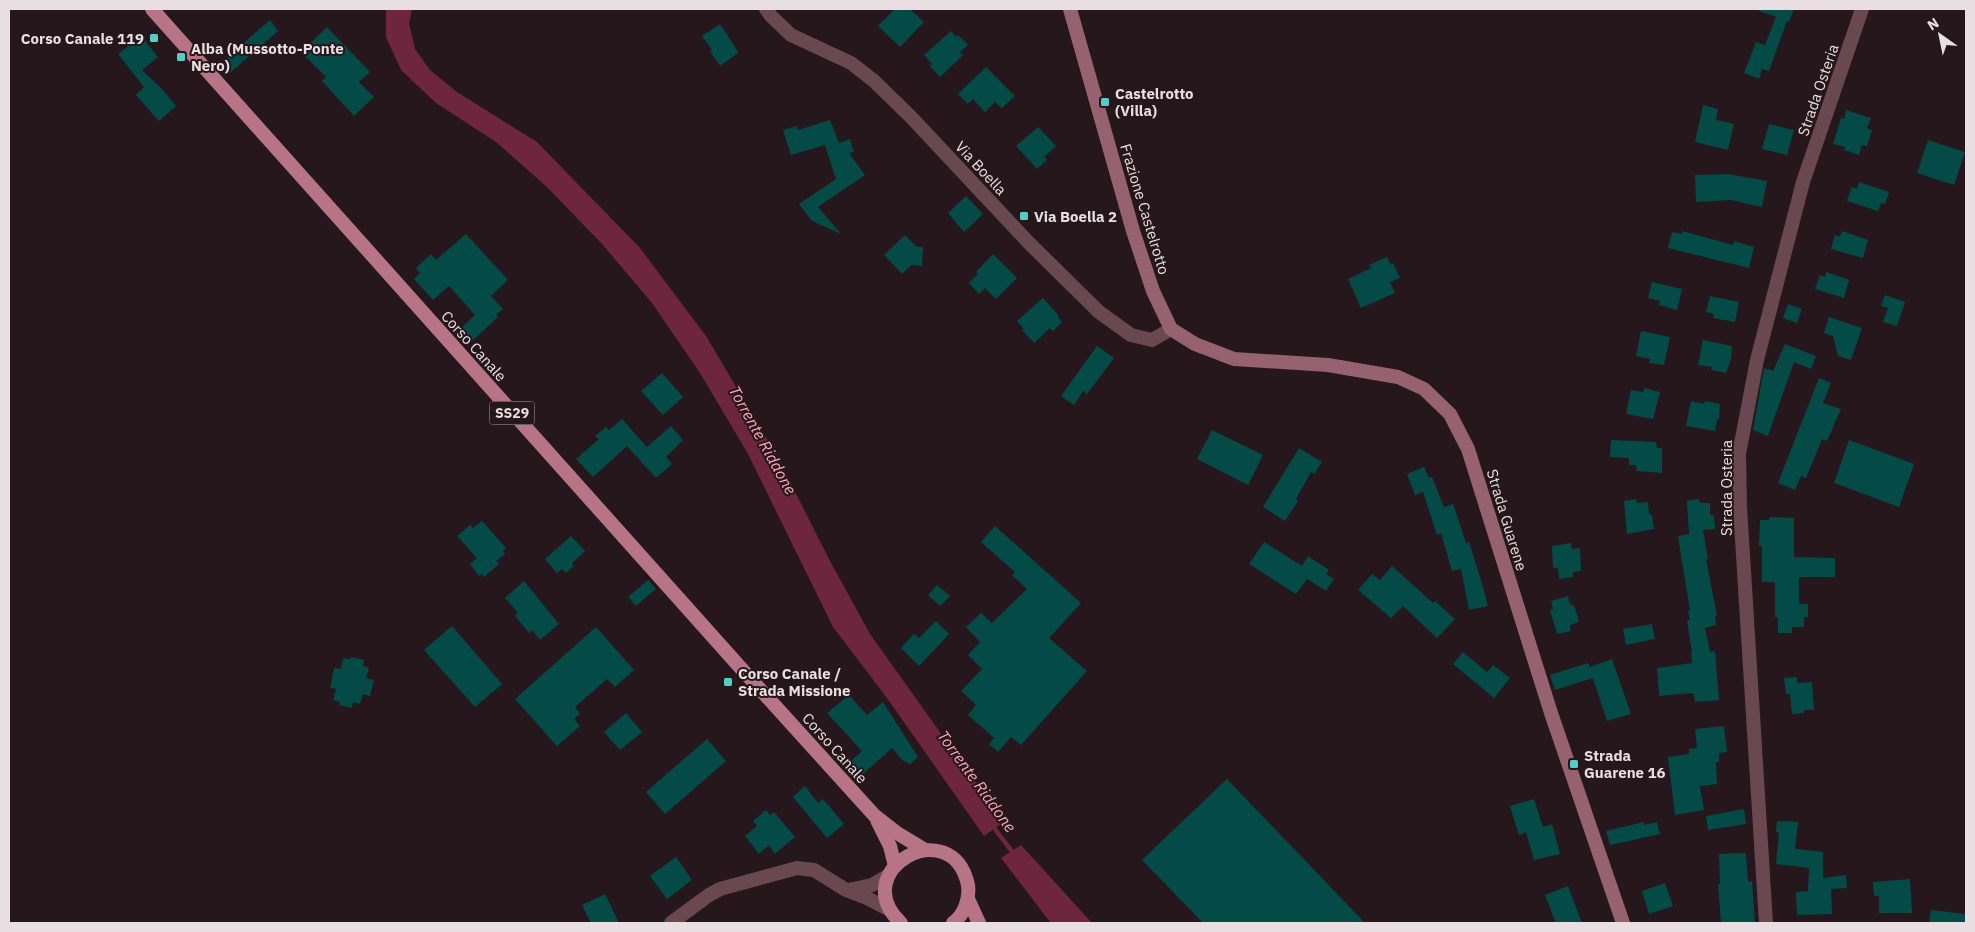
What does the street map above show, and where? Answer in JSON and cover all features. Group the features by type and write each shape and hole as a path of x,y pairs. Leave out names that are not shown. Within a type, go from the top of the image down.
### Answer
{"main road":[{"name":"Corso Canale","path":"152,9 874,815 896,833 925,850 940,852 960,866 966,877 968,900 979,923"},
{"name":"Frazione Castelrotto","path":"1070,9 1133,231 1153,291 1171,329"},
{"name":"Strada Guarene","path":"1171,329 1195,344 1234,359 1328,365 1398,377 1424,389 1450,414 1468,449 1551,712 1623,923"},
{"name":"Corso Canale","path":"874,815 890,846 892,870 886,886 886,898 890,910"},
{"path":"892,870 908,855 925,850"},
{"path":"953,923 964,911 968,900"},
{"path":"890,910 901,923"}],"street":[{"name":"Via Boella","path":"766,9 791,36 851,63 874,81 911,117 1029,243 1099,312 1131,335 1152,340 1171,329"},
{"name":"Strada Osteria","path":"1766,923 1740,507 1739,454 1756,360 1803,182 1862,9"},
{"path":"671,923 709,895 720,890 797,868 814,870 846,890 890,910"},
{"path":"846,890 872,885 892,870"}],"water":[{"path":"386,9 412,9 409,23 415,49 430,70 457,92 537,142 640,248 706,336 777,456 830,561 870,634 1004,822 984,836 887,698 833,627 748,454 700,373 652,303 602,244 547,187 496,142 436,103 401,70 386,37"},
{"path":"1021,845 1092,923 1050,922 1001,858"}],"building":[{"path":"895,9 910,9 924,22 900,47 878,26"},
{"path":"1757,9 1794,9 1789,22 1787,21 1769,71 1762,69 1759,79 1744,73 1756,42 1765,45 1776,17"},
{"path":"270,20 278,31 229,74 220,64"},
{"path":"720,24 738,53 720,66 702,36"},
{"path":"327,27 370,72 359,82 374,97 354,116 322,81 326,77 301,52"},
{"path":"951,31 968,45 960,52 963,55 940,77 930,66 932,64 924,55"},
{"path":"141,36 158,57 142,70 163,90 176,106 159,121 136,95 144,87 118,54"},
{"path":"986,67 1015,96 1002,108 995,102 985,112 973,99 968,104 958,94"},
{"path":"1703,105 1718,109 1716,120 1734,124 1728,150 1695,142"},
{"path":"1846,110 1871,118 1867,128 1872,130 1867,146 1862,145 1859,155 1844,150 1845,147 1833,144 1841,118 1844,119"},
{"path":"830,120 839,143 850,139 854,152 849,153 865,175 818,207 841,234 812,221 799,204 836,179 825,145 791,155 783,130 797,126 798,130"},
{"path":"1769,124 1794,130 1787,155 1762,149"},
{"path":"1038,127 1056,146 1044,157 1047,160 1037,169 1016,146"},
{"path":"1928,140 1965,152 1954,185 1917,173"},
{"path":"1728,174 1767,181 1762,207 1731,200 1696,202 1695,175"},
{"path":"1859,182 1889,192 1885,204 1881,203 1878,211 1847,201 1852,187 1857,189"},
{"path":"966,196 983,214 964,232 948,213"},
{"path":"1682,231 1733,245 1734,241 1754,247 1749,268 1668,248 1672,232 1682,234"},
{"path":"1842,231 1868,240 1863,258 1831,249 1835,235 1840,237"},
{"path":"466,234 508,280 491,296 503,309 496,315 498,317 470,343 459,330 475,315 449,286 433,300 414,279 420,273 416,268 431,254 436,260"},
{"path":"905,235 917,247 923,247 922,266 911,265 902,274 884,255"},
{"path":"993,254 1017,278 996,299 985,288 979,294 969,283 978,274 976,272"},
{"path":"1387,257 1391,265 1393,263 1400,278 1390,282 1395,293 1361,308 1348,279 1371,268 1369,265"},
{"path":"1826,272 1849,280 1844,298 1815,289 1820,275 1825,277"},
{"path":"1652,282 1682,289 1677,310 1659,305 1660,301 1648,298"},
{"path":"1885,295 1905,302 1897,326 1883,322 1888,308 1881,306"},
{"path":"1710,296 1739,302 1735,322 1713,318 1714,314 1706,312"},
{"path":"1043,298 1062,322 1053,331 1050,328 1034,343 1022,330 1024,329 1017,321"},
{"path":"1788,304 1802,309 1797,323 1783,318"},
{"path":"1829,317 1862,328 1851,360 1838,356 1833,336 1824,333"},
{"path":"1641,331 1670,337 1664,365 1649,363 1650,359 1636,356"},
{"path":"1703,340 1732,346 1731,359 1726,373 1711,370 1712,367 1698,365"},
{"path":"1785,344 1816,356 1811,369 1794,362 1768,436 1753,430 1764,368 1773,371"},
{"path":"1097,346 1114,358 1087,394 1083,391 1074,405 1061,396"},
{"path":"662,373 683,397 663,415 641,391"},
{"path":"1819,378 1831,383 1823,403 1841,409 1827,441 1822,439 1806,478 1801,476 1795,490 1778,483"},
{"path":"1644,388 1660,392 1653,419 1626,414 1631,390 1643,392"},
{"path":"1691,401 1704,404 1705,401 1720,404 1719,419 1717,420 1715,431 1686,426"},
{"path":"622,419 647,447 671,426 683,440 666,457 672,464 656,478 627,446 593,477 576,459 599,439 595,436 606,427 609,430"},
{"path":"1212,430 1263,455 1248,485 1197,459"},
{"path":"1611,440 1656,442 1657,448 1662,448 1662,473 1637,471 1636,465 1629,465 1629,458 1610,457"},
{"path":"1849,440 1914,464 1899,507 1834,483"},
{"path":"1299,448 1322,462 1314,474 1311,472 1296,499 1298,501 1285,521 1263,507"},
{"path":"1424,467 1429,478 1432,477 1444,507 1453,504 1466,543 1469,542 1488,606 1469,610 1461,569 1452,571 1441,533 1437,535 1423,492 1415,495 1407,474"},
{"path":"1636,499 1637,503 1648,502 1649,514 1652,515 1654,529 1627,534 1624,501"},
{"path":"1699,499 1700,503 1710,503 1710,515 1714,515 1715,529 1703,530 1708,559 1706,559 1717,616 1715,616 1716,625 1705,628 1710,652 1715,651 1719,700 1695,702 1694,694 1691,693 1659,696 1657,668 1692,663 1687,620 1690,620 1688,611 1690,611 1678,536 1689,534 1687,501"},
{"path":"1770,517 1794,518 1794,557 1835,558 1835,577 1799,577 1799,604 1808,604 1808,617 1804,617 1804,627 1792,627 1792,633 1778,633 1778,617 1775,617 1775,582 1762,582 1762,546 1759,546 1760,520 1769,520"},
{"path":"482,521 506,548 503,551 505,554 496,561 499,564 484,577 482,574 479,576 470,564 477,558 457,536 470,525 473,528"},
{"path":"995,526 1081,603 1049,638 1087,671 1021,745 1011,737 998,752 989,744 994,738 968,715 976,705 961,691 982,669 968,655 980,642 966,627 981,613 992,623 1027,589 1012,575 1015,572 981,542"},
{"path":"571,536 585,551 572,563 574,566 566,573 562,569 557,573 545,559"},
{"path":"1264,542 1302,566 1308,556 1329,570 1326,574 1334,579 1326,591 1307,579 1296,594 1249,564"},
{"path":"1571,543 1572,549 1580,548 1581,571 1573,572 1573,577 1559,579 1558,568 1553,568 1552,546"},
{"path":"1392,566 1433,603 1435,601 1455,619 1437,638 1403,606 1391,618 1358,590 1372,574 1380,580"},
{"path":"648,580 656,589 636,606 628,597"},
{"path":"524,581 559,624 540,640 532,630 529,633 515,616 518,613 505,598"},
{"path":"937,585 950,596 940,606 928,595"},
{"path":"1568,596 1570,605 1572,604 1575,608 1579,622 1570,625 1571,631 1557,634 1550,610 1553,609 1551,601"},
{"path":"936,621 949,634 919,666 901,648 914,634 919,638"},
{"path":"1652,624 1655,639 1626,645 1623,629"},
{"path":"452,626 502,684 475,707 424,650"},
{"path":"596,627 634,670 615,687 607,679 575,707 580,714 574,719 580,726 557,746 515,699"},
{"path":"1463,652 1487,672 1493,665 1510,678 1494,698 1453,664"},
{"path":"351,657 364,660 363,666 369,668 366,678 374,680 370,696 363,694 360,704 353,702 352,708 339,705 340,702 333,700 336,689 330,688 334,668 341,669 343,658 351,659"},
{"path":"1612,659 1631,714 1607,721 1593,678 1555,690 1550,675 1588,663 1590,667"},
{"path":"1797,677 1797,683 1812,682 1814,710 1804,710 1804,713 1792,714 1790,694 1786,694 1784,678"},
{"path":"849,695 867,715 883,702 918,757 910,764 902,760 892,748 861,776 849,763 862,751 827,713"},
{"path":"626,713 642,732 620,750 604,732"},
{"path":"1724,726 1727,752 1719,753 1719,762 1716,762 1717,784 1700,786 1704,810 1675,815 1668,757 1689,754 1689,749 1697,748 1695,729"},
{"path":"707,739 726,761 665,814 646,792"},
{"path":"1227,779 1365,923 1203,923 1142,860"},
{"path":"805,786 818,803 823,799 844,824 827,838 793,797"},
{"path":"1534,799 1543,827 1552,824 1560,854 1534,860 1526,832 1519,835 1510,806"},
{"path":"1744,809 1746,824 1708,830 1706,816"},
{"path":"766,810 770,815 774,812 795,837 775,854 769,845 759,854 745,836 757,826 753,821"},
{"path":"1777,821 1798,822 1795,849 1823,852 1823,878 1846,875 1847,888 1831,889 1832,914 1797,915 1796,892 1808,891 1809,868 1776,864 1779,833 1776,832"},
{"path":"1644,822 1644,825 1657,822 1660,834 1610,845 1606,831"},
{"path":"1746,853 1748,882 1752,881 1755,923 1721,923 1718,884 1720,884 1719,854"},
{"path":"676,857 692,880 667,899 650,876"},
{"path":"1910,879 1912,913 1879,913 1879,896 1874,896 1873,882"},
{"path":"1665,883 1673,906 1649,914 1642,891"},
{"path":"1568,886 1582,923 1556,923 1545,895"},
{"path":"605,894 619,923 591,923 582,905"},
{"path":"1931,910 1966,914 1966,923 1929,923"}],"waterway":[{"name":"Torrente Riddone","path":"991,824 1014,854"}],"place":[{"name":"Corso Canale 119","path":"154,38"},
{"name":"Alba (Mussotto-Ponte Nero)","path":"181,57"},
{"name":"Castelrotto (Villa)","path":"1105,102"},
{"name":"Via Boella 2","path":"1024,216"},
{"name":"Corso Canale / Strada Missione","path":"728,682"},
{"name":"Strada Guarene 16","path":"1574,764"}]}
